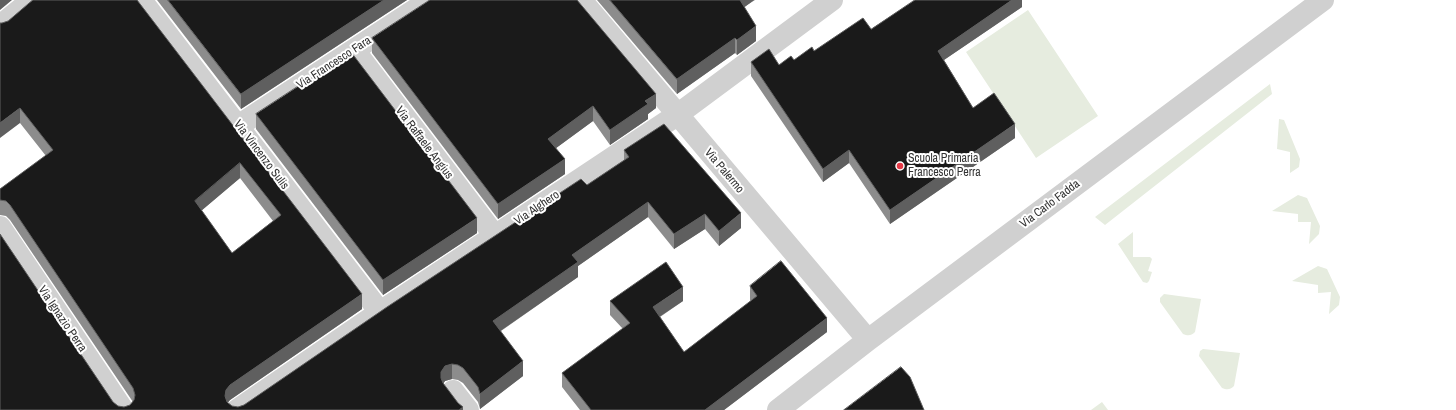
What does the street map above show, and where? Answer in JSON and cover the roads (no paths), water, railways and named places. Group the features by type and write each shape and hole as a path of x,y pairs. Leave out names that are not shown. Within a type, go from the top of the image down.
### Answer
{"street":[{"path":"0,26 32,0"},
{"name":"Via Vincenzo Sulis","path":"141,0 380,312"},
{"name":"Via Francesco Fara","path":"238,126 430,0"},
{"name":"Via Palermo","path":"582,0 677,115 868,340"},
{"name":"Via Alghero","path":"238,410 380,312 677,115 832,0"},
{"name":"Via Carlo Fadda","path":"778,410 868,340 1323,0"},
{"name":"Via Raffaele Angius","path":"354,50 495,236"},
{"name":"Via Ignazio Perra","path":"0,227 124,410"},
{"path":"453,391 468,410"}],"place":[{"name":"Scuola Primaria Francesco Perra","path":"900,166"}]}
